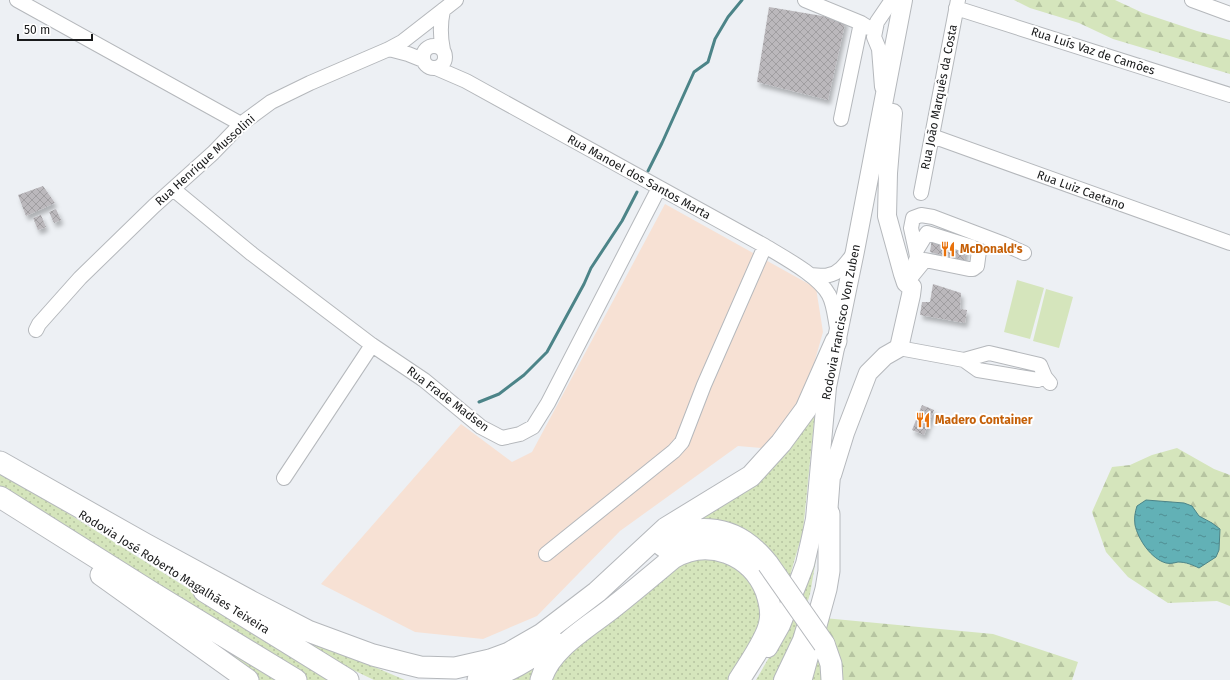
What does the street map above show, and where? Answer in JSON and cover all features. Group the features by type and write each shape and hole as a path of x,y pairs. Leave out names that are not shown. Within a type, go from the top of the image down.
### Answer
{"highway":[{"path":"308,631 373,655 420,667 455,668 472,665 502,655 526,644 542,634 597,592 666,528 751,476 782,443 806,409 837,337"},
{"path":"0,463 145,544 308,631 362,658 394,671 425,680"},
{"name":"Rodovia José Roberto Magalhães Teixeira","path":"0,463 348,680"},
{"path":"0,498 124,592 248,680"},
{"path":"0,498 296,680"},
{"path":"801,680 827,583 829,571 829,514"},
{"path":"478,680 506,672 526,662 617,590 670,540 684,532 713,530 730,534 755,550 768,564 824,644 831,664 832,680"},
{"path":"541,680 544,670 564,646 673,558 689,551 706,549 724,551 735,555 743,561 757,575 764,585 768,597 770,622 759,647 739,680"}],"main road":[{"name":"Rodovia Francisco Von Zuben","path":"783,680 802,640 813,608 824,558 829,514 836,412 842,367 865,258 903,0"},
{"name":"Rodovia Francisco Von Zuben","path":"748,680 772,642 805,564 815,519 827,387 855,251 914,0"},
{"path":"831,478 845,433 868,373 886,356 899,348 912,287 906,283 887,216 888,109"}],"street":[{"path":"17,0 241,124"},
{"name":"Rua Henrique Mussolini","path":"36,330 39,324 80,278 154,206 213,153 241,124 278,98 402,42 456,0"},
{"path":"805,0 861,23 868,28 875,29"},
{"path":"888,109 879,49 874,37 877,22 892,0"},
{"path":"1192,0 1230,14"},
{"name":"Rua Luís Vaz de Camões","path":"957,4 1230,95"},
{"name":"Rua João Marquês da Costa","path":"921,193 957,4"},
{"path":"389,49 423,60 428,66 436,68 441,65 444,61 440,25 443,10"},
{"path":"423,60 422,55 424,45 422,32 427,22"},
{"path":"841,119 861,23"},
{"path":"402,42 439,46 444,53"},
{"name":"Rua Manoel dos Santos Marta","path":"444,53 466,81"},
{"name":"Rua Manoel dos Santos Marta","path":"436,68 466,81 765,246 810,275 825,288 830,296 837,337"},
{"name":"Rua Luiz Caetano","path":"932,136 1230,243"},
{"name":"Rua Frade Madsen","path":"173,189 252,254 372,345 424,380 480,427 502,438 520,434 533,427 548,403 659,188"},
{"path":"903,274 912,271 917,257 911,228 913,218 921,215 941,220 1024,253"},
{"path":"903,274 912,276 925,260 973,269 977,266 979,251 972,247 927,233 916,251"},
{"path":"546,554 674,451 682,442 707,378 765,246"},
{"path":"810,275 828,276 836,273 855,251"},
{"path":"284,478 372,345"},
{"path":"899,348 964,360 978,370 1038,380 1047,380 1040,365 989,353 964,360"}],"shaded area":[{"path":"665,204 816,288 823,332 803,402 771,449 738,446 620,531 537,616 483,639 415,632 321,584 461,424 512,462 532,452"}],"green space":[{"path":"1014,0 1115,0 1143,13 1230,40 1230,74 1113,39 1079,23 1030,8"},
{"path":"1017,280 1044,288 1030,339 1004,332"},
{"path":"1046,289 1073,297 1059,348 1033,341"},
{"path":"815,412 803,531 789,579 691,518"},
{"path":"1177,448 1214,469 1230,475 1230,606 1217,601 1168,603 1128,577 1106,552 1092,512 1112,467 1130,465 1152,455"},
{"path":"0,471 337,680 307,680 266,655 0,489"},
{"path":"819,542 810,594 798,632 775,680 756,680 782,635"},
{"path":"714,554 752,576 765,616 730,680 548,680 553,667 680,560"},
{"path":"824,618 993,634 1078,662 1072,680 837,680 820,625"},
{"path":"277,624 405,680 374,680 347,667"},
{"path":"206,637 273,679 284,680 256,680"},
{"path":"815,646 826,680 806,680"},
{"path":"547,653 536,680 500,680"}],"water":[{"path":"1146,500 1184,503 1192,506 1199,516 1220,529 1219,550 1216,557 1199,568 1178,562 1166,563 1160,561 1150,553 1142,542 1135,525 1137,506"}],"building":[{"path":"769,7 846,20 828,100 757,82"},
{"path":"43,186 55,203 26,216 18,195"},
{"path":"56,209 61,220 54,223 49,212"},
{"path":"41,215 46,227 38,230 33,218"},
{"name":"McDonald's","path":"932,238 967,246 964,261 930,252"},
{"path":"933,284 961,293 960,309 967,310 965,323 920,315 922,302 930,302"},
{"name":"Madero Container","path":"922,405 934,410 924,435 912,430"}],"waterway":[{"path":"648,171 694,72 708,62 715,39 728,17 742,0"},
{"path":"479,402 499,394 524,375 547,352 584,284 591,268 622,221 637,192"}],"place":[{"name":"McDonald's","path":"948,249"},
{"name":"Madero Container","path":"923,420"}]}
